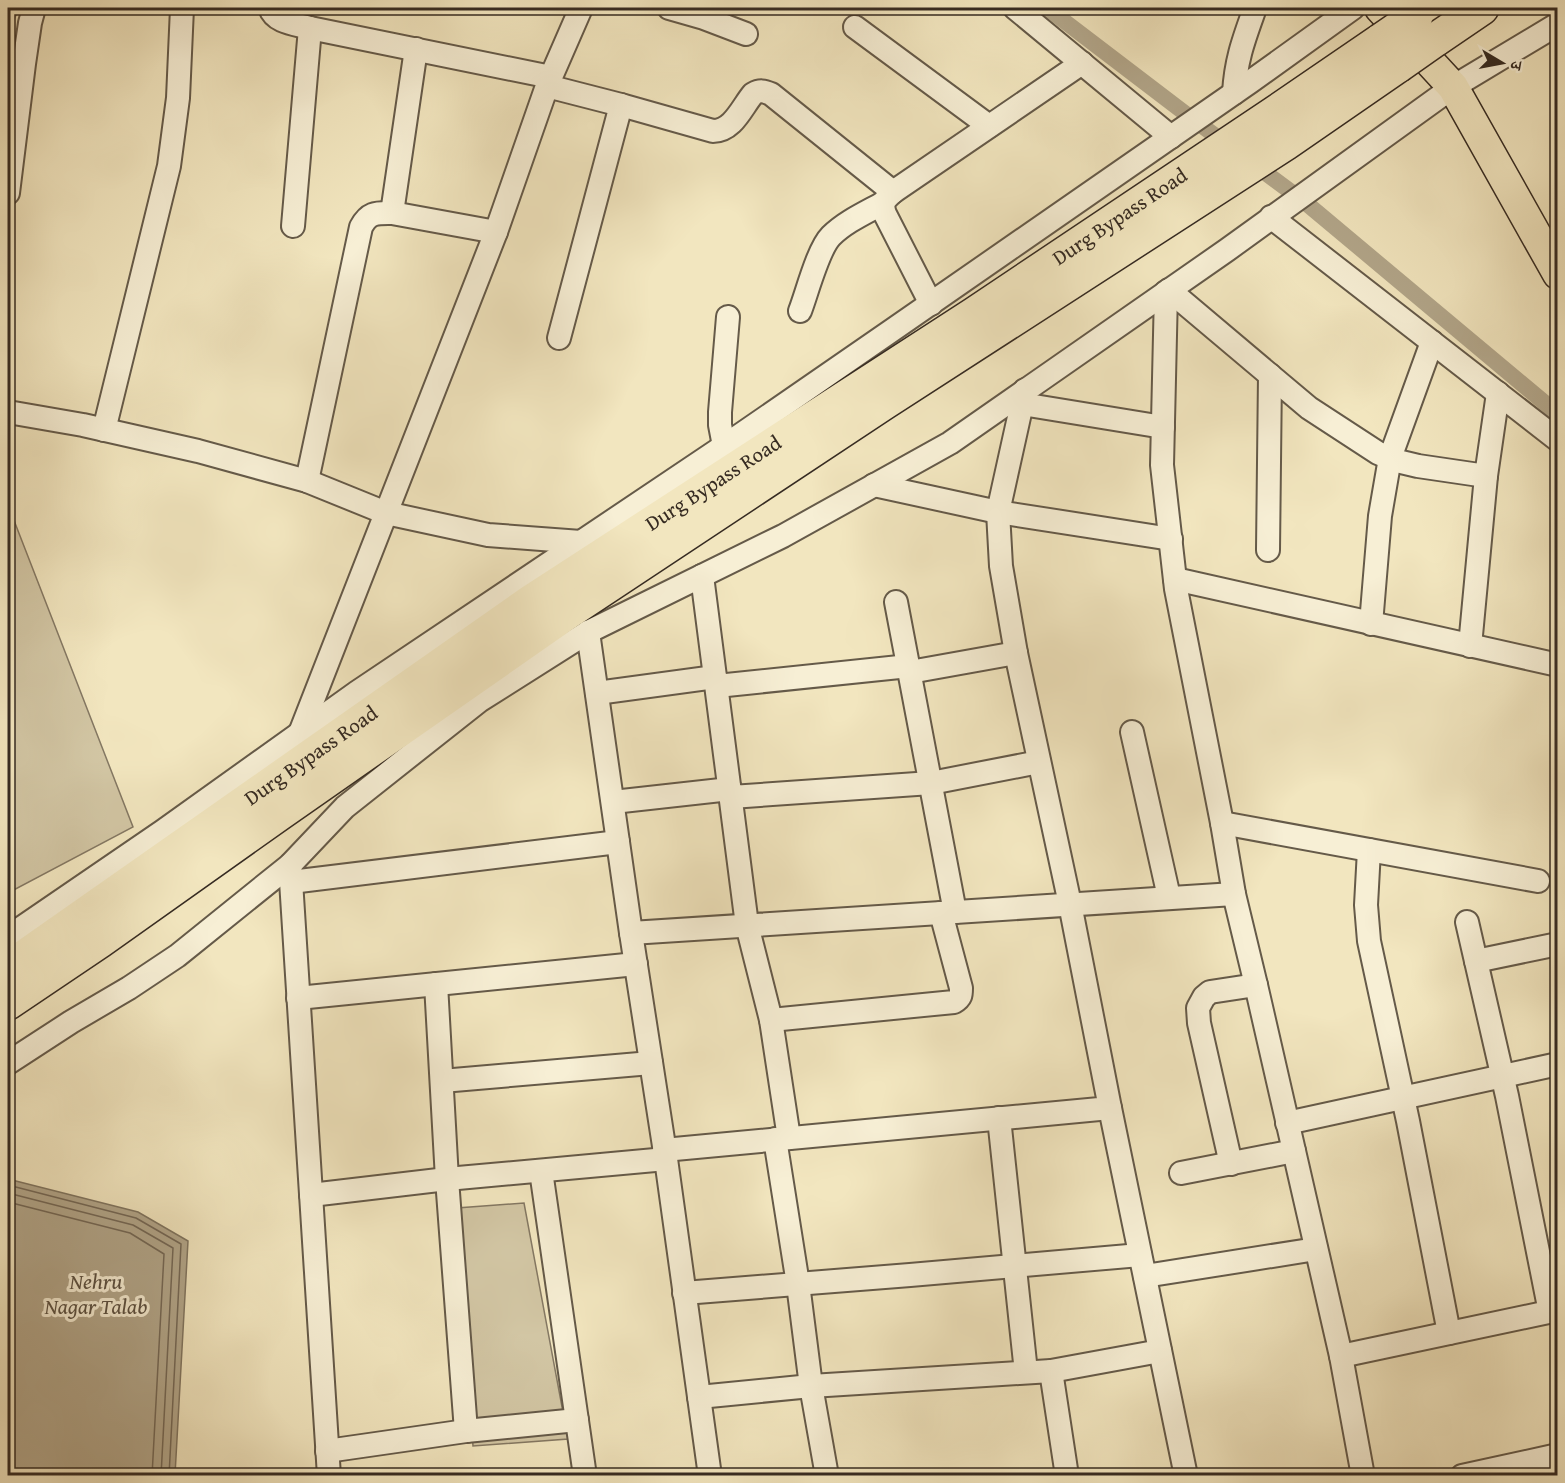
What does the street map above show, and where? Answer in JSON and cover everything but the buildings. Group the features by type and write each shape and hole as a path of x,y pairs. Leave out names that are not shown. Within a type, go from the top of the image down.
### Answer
{"highway":[{"name":"Durg Bypass Road","path":"8,1003 567,613 884,403 1285,144 1426,21 1482,8"},
{"name":"Durg Bypass Road","path":"8,968 533,600 974,314 1257,125 1390,53"}],"main road":[{"path":"1380,8 1453,87 1557,274"}],"street":[{"path":"8,193 24,64 34,8"},
{"path":"104,430 169,166 178,98 182,8"},
{"path":"270,8 271,12 281,20 416,49 549,82 713,131 721,131 727,127 753,93 764,91 771,94 888,197"},
{"path":"300,734 496,232 549,82 581,8"},
{"path":"669,8 706,13 746,34"},
{"path":"1015,8 1171,137"},
{"path":"1234,93 1235,71 1240,50 1255,8"},
{"path":"8,937 163,831 365,687 931,304 1353,8"},
{"path":"8,1063 177,956 290,873 345,807 479,701 588,632 783,536 950,443 1024,397 1167,291 1453,87 1557,24"},
{"path":"855,27 988,126"},
{"path":"293,226 310,28"},
{"path":"392,213 416,49"},
{"path":"800,311 822,248 829,238 847,223 1082,63"},
{"path":"558,338 621,105"},
{"path":"888,197 885,214 931,304"},
{"path":"307,481 361,227 365,219 369,215 392,213 496,232"},
{"path":"1271,217 1557,440"},
{"path":"1167,291 1309,408 1378,453 1418,466 1486,476"},
{"path":"1167,291 1162,465 1175,579 1234,894 1341,1356 1364,1476"},
{"path":"724,446 720,412 728,317"},
{"path":"1371,624 1380,516 1390,458 1432,342"},
{"path":"1268,550 1270,375"},
{"path":"1470,646 1486,476 1498,393"},
{"path":"1024,397 1163,427"},
{"path":"1024,397 998,512 1001,567 1016,653 1070,904 1186,1476"},
{"path":"8,412 198,451 307,481 386,513 488,535 581,542"},
{"path":"874,485 998,512 1171,539"},
{"path":"702,576 747,925 771,1020 798,1284 811,1386 827,1476"},
{"path":"1175,579 1557,665"},
{"path":"771,1020 954,1002 961,995 931,783 896,602"},
{"path":"588,632 710,1476"},
{"path":"597,693 716,682 910,669 1016,653"},
{"path":"1132,732 1169,897"},
{"path":"613,802 730,793 931,783 1039,762"},
{"path":"1222,823 1538,881"},
{"path":"290,873 618,842"},
{"path":"1369,850 1366,905 1369,941 1449,1334"},
{"path":"290,873 329,1476"},
{"path":"631,933 1234,894"},
{"path":"1341,1356 1554,1311 1467,922"},
{"path":"1476,961 1557,944"},
{"path":"298,998 636,964"},
{"path":"436,984 447,1179 466,1431"},
{"path":"1231,1164 1198,1008 1210,992 1256,985"},
{"path":"442,1081 651,1063"},
{"path":"1287,1123 1557,1064"},
{"path":"311,1195 541,1171 782,1138 1110,1108"},
{"path":"999,1118 1026,1372"},
{"path":"1181,1173 1294,1151"},
{"path":"541,1171 585,1476"},
{"path":"684,1293 1014,1266 1143,1265 1316,1249"},
{"path":"699,1397 811,1386 1051,1371 1160,1351"},
{"path":"1051,1371 1067,1476"},
{"path":"327,1451 466,1431 577,1420"},
{"path":"1462,1476 1557,1455"}],"shaded area":[{"path":"8,505 133,827 8,893"},
{"path":"524,1203 568,1439 473,1446 457,1208"}],"water":[{"name":"Nehru Nagar Talab","path":"8,1179 138,1212 188,1241 175,1475 8,1475"}],"waterway":[{"path":"8,15 12,8"},
{"path":"1047,8 1306,203 1558,414"}]}
